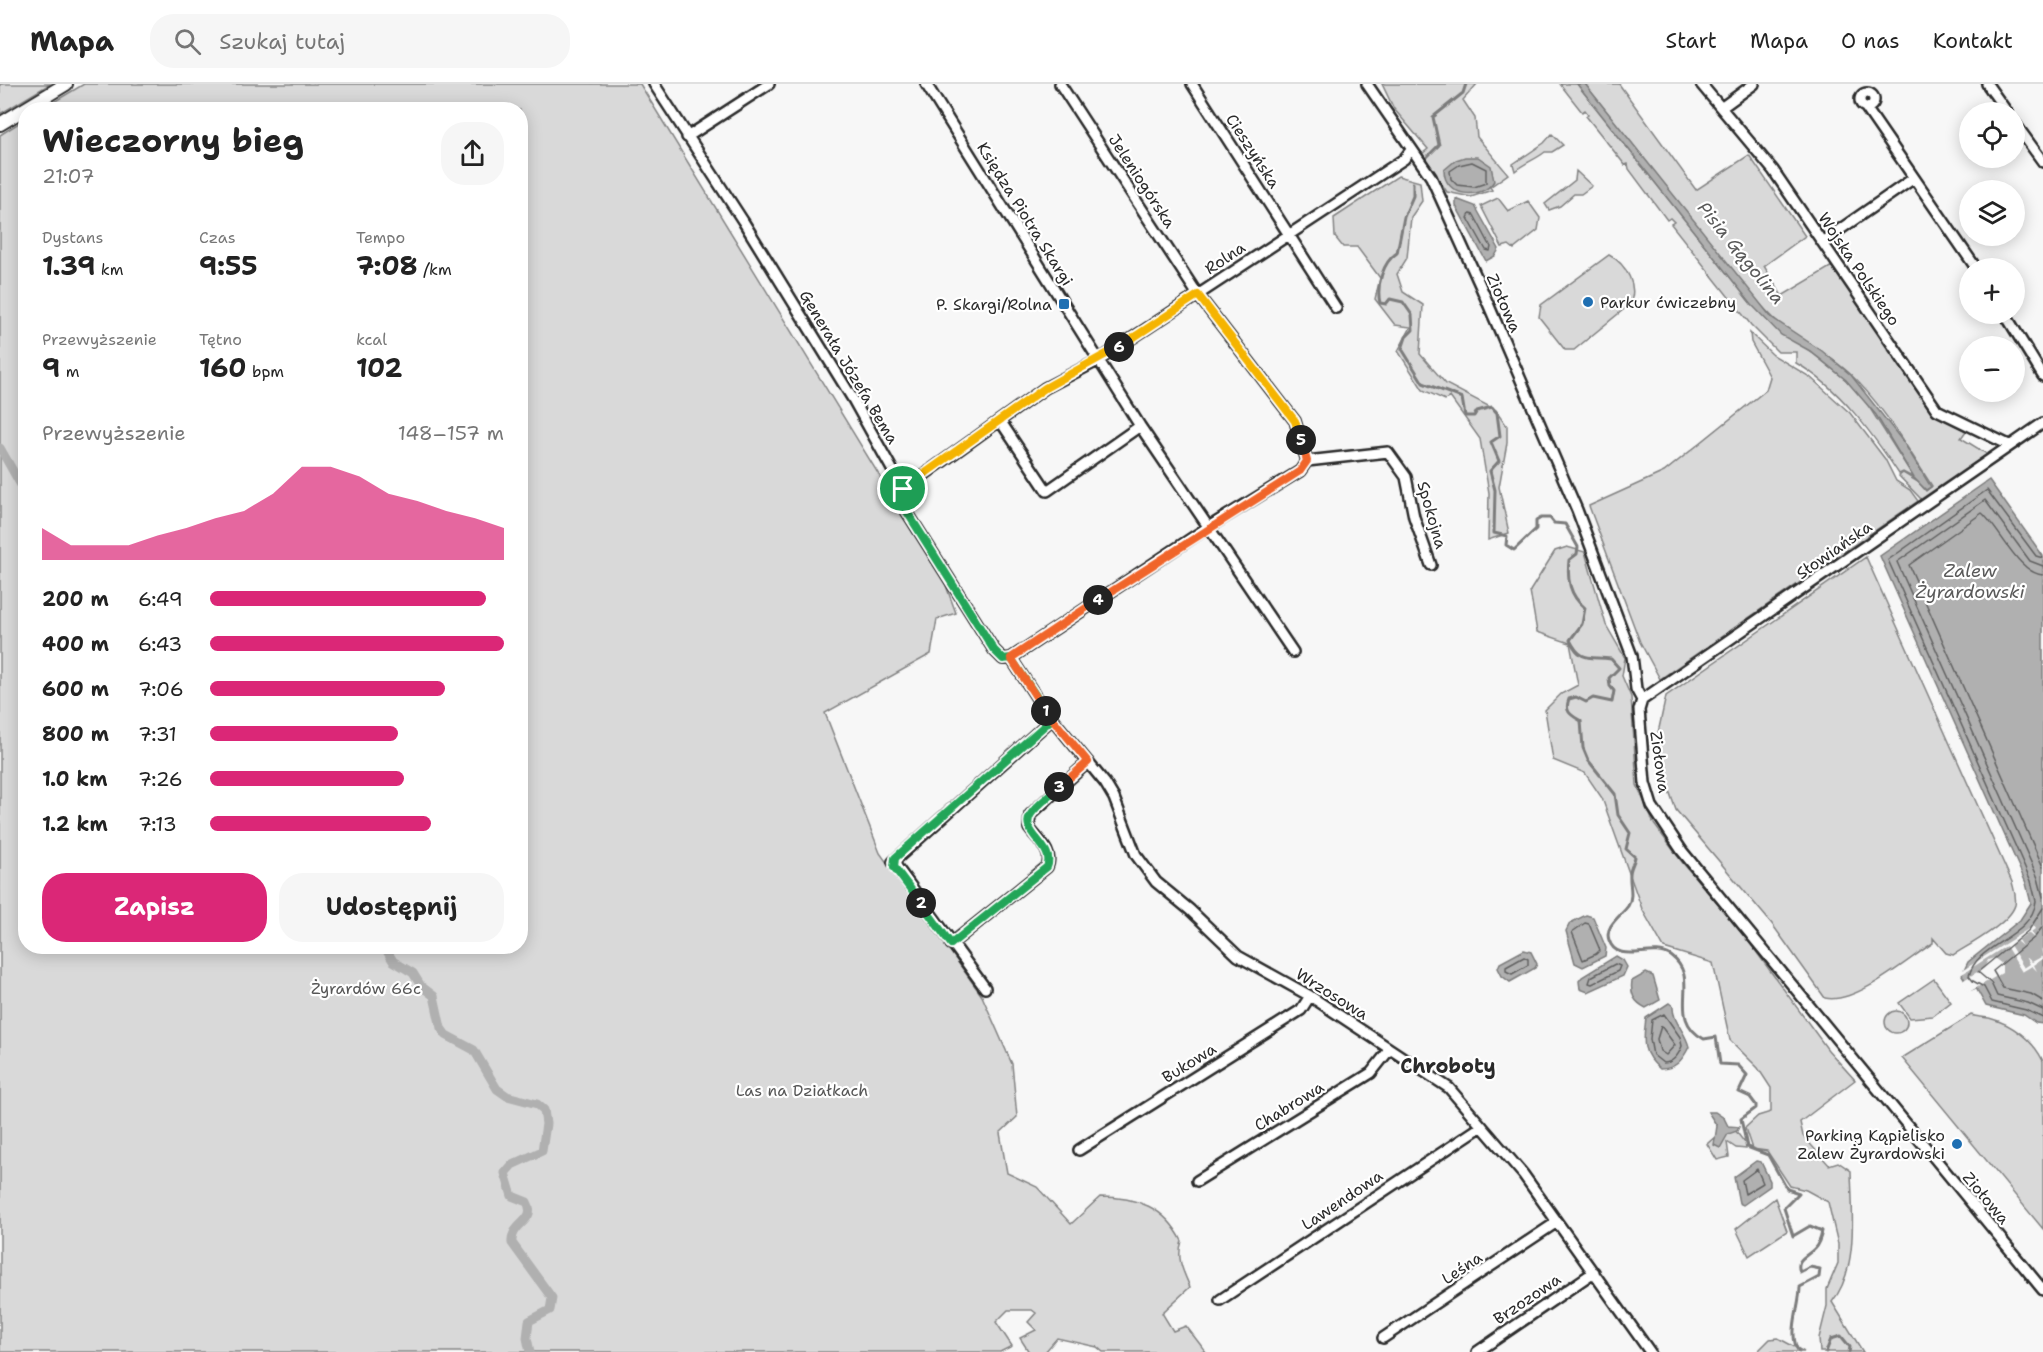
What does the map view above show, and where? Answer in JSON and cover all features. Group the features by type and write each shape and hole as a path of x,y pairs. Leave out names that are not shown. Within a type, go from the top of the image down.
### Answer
{"main road":[{"path":"36,102 66,84"},
{"path":"0,124 18,113"}],"street":[{"name":"Generała Józefa Bema","path":"654,84 743,221 854,401 903,489 898,494 899,499 994,650 1003,659 1011,658"},
{"path":"687,137 769,84"},
{"name":"Księdza Piotra Skargi","path":"926,84 1140,426 1293,652"},
{"name":"Jeleniogórska","path":"1060,84 1198,295 1295,421 1307,461"},
{"name":"Cieszyńska","path":"1192,84 1336,308"},
{"name":"Ziołowa","path":"1367,84 1431,177 1577,510 1632,656 1636,689 1642,700 1639,710 1645,783 1652,806 1682,851 2043,1290"},
{"name":"Wojska Polskiego","path":"1701,84 1773,170 1940,413 2009,446"},
{"path":"1721,108 1754,84"},
{"path":"1987,84 2000,102"},
{"path":"1866,108 1969,258"},
{"path":"2025,138 2043,162"},
{"name":"Rolna","path":"903,489 1002,422 1045,388 1099,360 1415,153"},
{"path":"1822,242 1914,178"},
{"path":"2011,324 2043,376"},
{"path":"1002,422 1047,491 1140,426"},
{"name":"Słowiańska","path":"1642,700 2043,423"},
{"name":"Spokojna","path":"1307,461 1388,452 1406,477 1414,517 1431,565"},
{"path":"1011,658 1207,528 1300,471 1307,461"},
{"name":"Wrzosowa","path":"1011,658 1052,719 1114,798 1136,855 1156,882 1190,910 1238,956 1310,996 1444,1084 1523,1174 1650,1352"},
{"path":"985,988 893,862 1052,719"},
{"path":"951,944 1047,867 1050,861 1048,853 1029,828 1030,814 1088,762"},
{"name":"Bukowa","path":"1079,1150 1301,1010 1310,996"},
{"name":"Chabrowa","path":"1197,1181 1371,1073 1390,1049"},
{"name":"Lawendowa","path":"1220,1300 1482,1126"},
{"name":"Leśna","path":"1383,1338 1557,1222"},
{"name":"Brzozowa","path":"1477,1352 1594,1272"}],"green space":[{"path":"0,84 50,84 18,102 0,114"},
{"name":"Las na Działkach","path":"84,84 640,84 945,583 956,613 937,619 931,654 825,713 880,853 982,996 1012,1064 1017,1117 1000,1133 1007,1173 1037,1187 1071,1224 1100,1197 1138,1202 1158,1212 1167,1220 1182,1241 1180,1259 1190,1287 1162,1313 1173,1331 1186,1326 1206,1352 1103,1352 1097,1347 1057,1338 1045,1352 1029,1352 1020,1338 1036,1330 1028,1322 1036,1313 1032,1310 1008,1310 996,1322 1012,1346 1000,1352 0,1352 0,135 18,123 18,954 528,954 528,102 54,102"},
{"path":"1382,84 1477,84 1463,100 1475,118 1477,137 1508,174 1490,187 1492,190 1471,197 1447,192 1422,154 1428,149 1394,109"},
{"path":"1560,84 1577,84 1752,305 1846,380 1866,402 1914,478 1903,472 1899,474 1854,412 1812,373 1796,363 1796,352 1778,352 1751,325 1671,224 1674,222 1670,218 1667,220 1629,169 1628,164 1625,165 1586,116 1588,114 1585,110 1582,112"},
{"path":"1585,84 1619,84 1696,190 1749,155 1805,236 1764,266 1782,296 1832,266 1937,416 1966,431 1961,438 1987,454 1921,499 1899,476 1903,473 1918,482 1926,491 1932,486 1894,427 1872,398 1848,372 1773,318 1751,294"},
{"path":"1552,134 1563,145 1552,152 1545,152 1515,171 1513,164 1544,143"},
{"path":"1576,171 1592,186 1581,194 1574,194 1560,206 1549,210 1545,204 1575,180"},
{"path":"1398,176 1420,182 1422,201 1411,217 1407,258 1397,274 1403,292 1423,305 1420,354 1446,384 1496,410 1507,426 1507,443 1499,487 1509,533 1488,540 1489,493 1480,439 1450,397 1445,400 1423,390 1398,351 1411,327 1395,325 1375,299 1380,278 1357,247 1343,247 1335,237 1334,218"},
{"path":"1498,198 1508,211 1528,201 1540,218 1538,230 1514,249 1509,245 1502,247 1481,206"},
{"name":"Parkur ćwiczebny","path":"1609,255 1621,264 1630,277 1633,291 1629,305 1574,350 1565,350 1539,317 1541,305"},
{"path":"1750,333 1773,355 1810,377 1850,413 1885,459 1896,481 1910,490 1918,501 1660,679 1640,642 1589,506 1664,472 1766,390 1770,377 1751,342"},
{"path":"1567,547 1585,552 1606,625 1625,658 1622,676 1631,697 1637,785 1654,824 1682,862 1744,935 1828,1050 1855,1080 1800,1122 1803,1136 1829,1165 1838,1162 1851,1171 1853,1222 1850,1257 1841,1289 1832,1302 1863,1352 1820,1352 1819,1338 1827,1306 1827,1289 1838,1263 1838,1244 1828,1202 1806,1190 1790,1186 1767,1151 1752,1149 1745,1128 1758,1116 1771,1112 1771,1088 1758,1068 1730,1040 1713,963 1664,948 1642,909 1602,798 1585,773 1553,760 1545,710 1561,694 1578,685 1570,643 1537,632 1530,591 1555,551"},
{"path":"1866,557 2012,882 2016,902 2012,912 1997,926 1953,955 1946,953 1933,938 1933,943 1866,988 1851,995 1825,998 1772,924 1676,810 1660,765 1658,733 1666,696"},
{"path":"1934,979 1951,1002 1933,1016 1910,1018 1899,1003"},
{"path":"1892,1011 1900,1011 1907,1018 1907,1026 1900,1033 1892,1033 1885,1026 1885,1018"},
{"path":"1971,1015 1989,1018 2014,1029 2034,1046 2043,1061 2043,1229 1902,1058"},
{"path":"1735,1130 1745,1143 1746,1149 1736,1148 1727,1142 1729,1157 1717,1160 1707,1144 1715,1137 1715,1140"},
{"path":"1775,1198 1787,1231 1749,1256 1736,1229"},
{"path":"1778,1338 1804,1352 1757,1352 1770,1339"}],"water":[{"path":"1577,84 1585,84 1771,317 1822,351 1851,375 1904,443 1931,487 1926,490 1914,478 1876,415 1846,380 1810,351 1781,335 1752,305"},
{"path":"1478,157 1491,166 1494,181 1481,192 1457,191 1446,179 1444,170 1456,160"},
{"path":"1456,199 1475,206 1499,249 1495,256 1486,261 1456,206"},
{"name":"Zalew Żyrardowski","path":"1989,480 2043,556 2043,1024 2036,1023 2024,1015 1986,1006 1976,988 1971,990 1962,975 1968,962 2020,920 2031,903 2026,883 1880,556"},
{"path":"1586,915 1593,917 1606,948 1605,956 1583,967 1575,963 1566,931 1570,923"},
{"path":"1524,950 1531,952 1537,964 1535,968 1510,982 1502,976 1498,968 1500,963"},
{"path":"1616,956 1623,960 1627,967 1623,976 1588,992 1580,989 1579,981 1582,977"},
{"path":"1646,973 1653,976 1660,1000 1646,1008 1638,1003 1632,994 1632,981"},
{"path":"1669,1003 1673,1006 1675,1017 1689,1047 1678,1063 1670,1068 1660,1069 1646,1052 1644,1034 1646,1018"},
{"path":"1708,1112 1715,1112 1724,1118 1728,1126 1739,1127 1737,1131 1728,1134 1720,1148 1714,1145 1717,1126"},
{"path":"1756,1161 1761,1162 1770,1186 1743,1205 1739,1203 1734,1177"}],"pier":[{"path":"2033,926 2035,929 2031,932 2034,938 2028,933 2018,940 2022,946 2016,941 2010,945 2024,968 2030,964 2026,957 2032,962 2043,956 2043,959 2034,965 2037,971 2032,966 2022,972 2006,946 1959,976 1960,972"},
{"path":"1994,958 2002,964 2002,973 1969,992 1962,981 1984,968 1988,960"}],"waterway":[{"path":"1427,157 1439,145 1433,117 1463,93 1466,84"},
{"path":"1413,183 1413,196 1404,217 1397,253 1384,268 1380,282 1380,303 1386,304 1390,299 1403,302 1412,315 1413,330 1406,337 1402,349 1423,383 1462,398 1465,416 1474,416 1477,411 1492,407 1497,413 1500,436 1491,442 1499,461 1490,471 1495,490 1494,533 1507,536 1506,545 1514,550 1536,529 1536,521 1541,518 1550,518 1554,523 1565,524 1578,547 1577,554 1569,560 1568,574 1572,592 1585,608 1582,624 1570,640 1582,655 1611,659 1619,668 1609,678 1610,686 1614,691 1612,702 1593,698 1586,702 1576,697 1569,699 1567,707 1571,715 1581,721 1583,748 1588,760 1615,794 1618,815 1630,833 1626,849 1635,857 1630,872 1630,902 1611,926 1609,940 1613,948 1620,952 1663,953 1671,956 1680,965 1684,976 1686,1020 1692,1030 1704,1039 1716,1037 1720,1064 1738,1065 1747,1075 1739,1092 1750,1097 1756,1105 1756,1108 1741,1119 1747,1147 1768,1155 1787,1189 1799,1193 1784,1208 1793,1236 1810,1226 1822,1231 1815,1247 1799,1264 1800,1272 1810,1267 1820,1269 1819,1277 1800,1287 1794,1329 1799,1352"},
{"path":"0,448 18,480"},
{"path":"389,954 393,961 413,973 421,986 434,996 441,1028 446,1035 474,1050 497,1089 507,1096 537,1104 544,1110 546,1124 542,1151 512,1165 505,1173 512,1196 527,1202 529,1208 529,1214 515,1231 512,1243 552,1298 550,1310 529,1321 527,1338 530,1352"},
{"path":"1826,1352 1831,1339 1841,1336 1850,1347 1849,1352"}],"place":[{"name":"Parkur ćwiczebny","path":"1588,302"},
{"name":"P. Skargi/Rolna","path":"1064,304"},
{"name":"Parking Kąpielisko Zalew Żyrardowski","path":"1957,1144"}],"district":[{"name":"Chroboty","path":"1448,1066"}],"route":[{"path":"903,489 898,494 899,499 994,650 1003,659 1011,658 1052,719 893,862 894,867 951,944 1047,867 1050,861 1048,853 1029,828 1030,814 1088,762 1079,749 1052,719 1042,706 1011,658 1207,528 1300,471 1307,461 1295,421 1198,295 1099,360 1045,388 1002,422 903,489"}],"water label":[{"name":"Pisia Gągolina","path":"1741,253"}],"park label":[{"name":"Żyrardów 66c","path":"366,988"}]}
